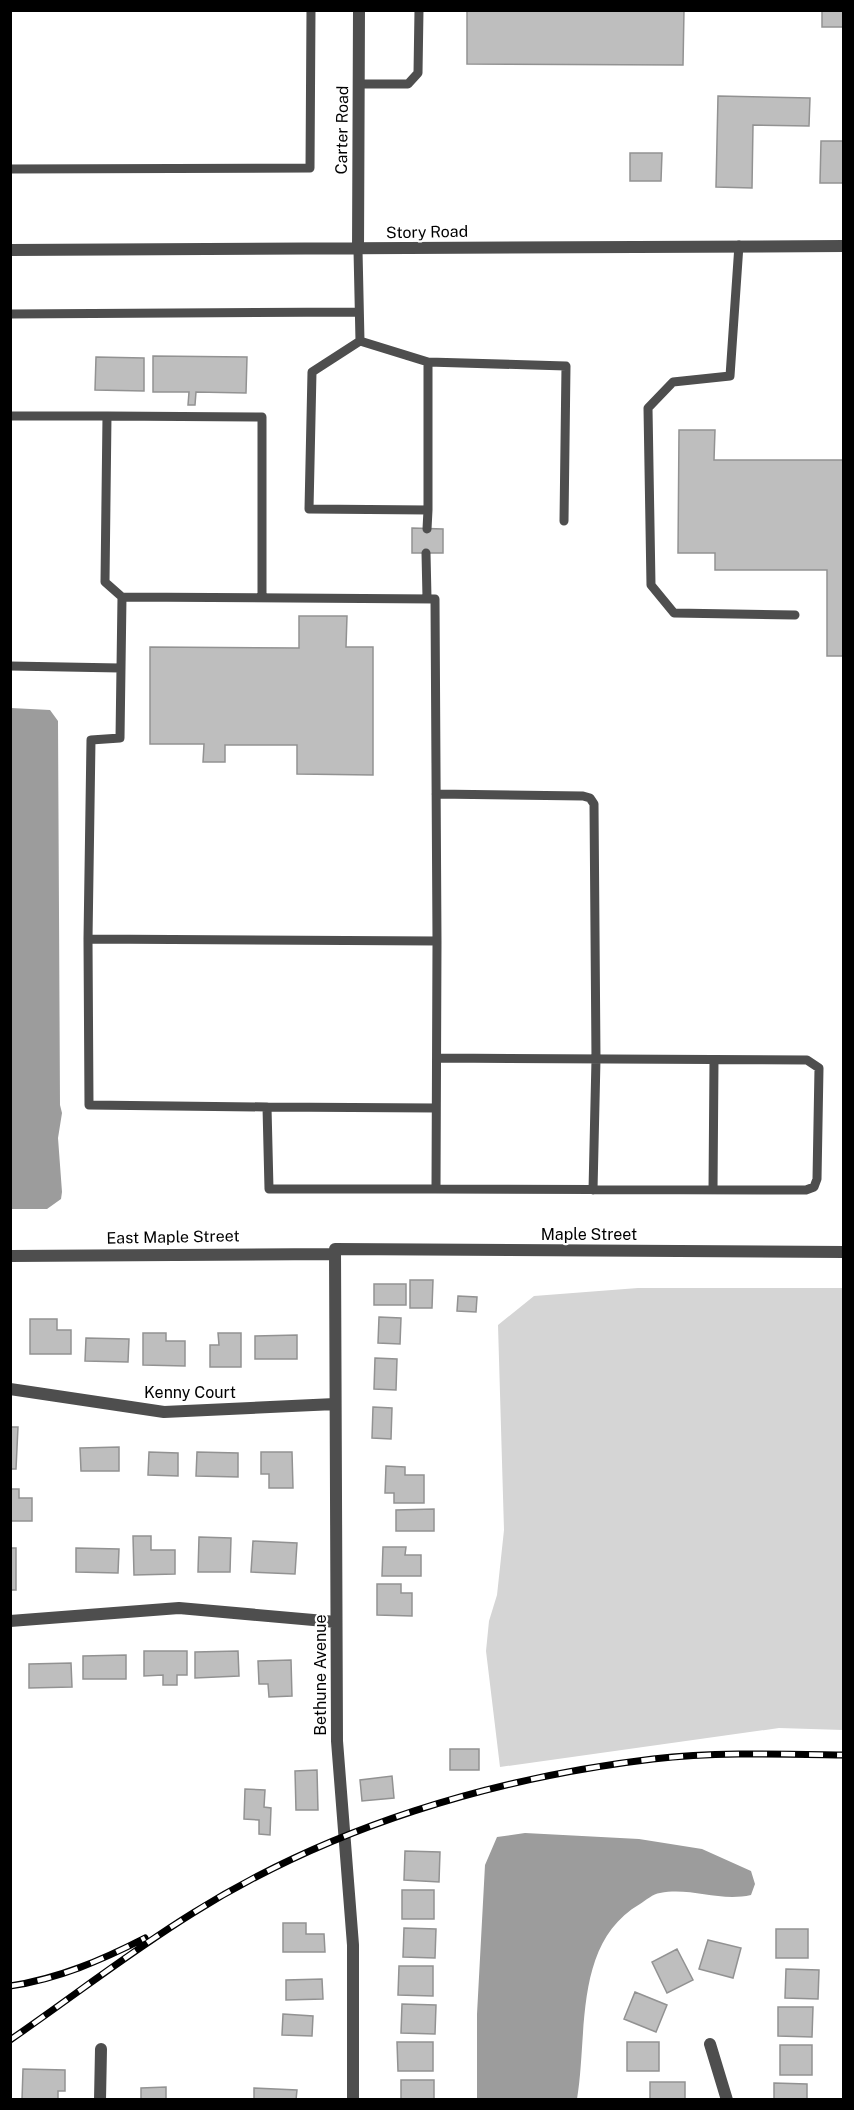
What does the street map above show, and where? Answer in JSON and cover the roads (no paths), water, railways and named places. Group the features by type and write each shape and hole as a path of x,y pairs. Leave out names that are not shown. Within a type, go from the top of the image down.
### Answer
{"street":[{"name":"Carter Road","path":"357,250 359,10"},
{"name":"Story Road","path":"10,250 843,246"},
{"name":"Maple Street","path":"335,1252 843,1252"},
{"name":"East Maple Street","path":"10,1256 335,1252"},
{"name":"Bethune Avenue","path":"335,1252 337,1741 353,1945 353,2100"},
{"name":"Kenny Court","path":"10,1389 165,1412 335,1404"},
{"path":"10,1622 179,1608 336,1622"},
{"path":"710,2044 727,2100"},
{"path":"100,2049 100,2100"}],"lane":[{"path":"10,169 310,168 311,10"},
{"path":"359,84 408,84 418,73 419,10"},
{"path":"739,246 730,376 673,382 648,408 651,585 674,614 795,615"},
{"path":"357,250 360,341"},
{"path":"10,314 359,312"},
{"path":"360,341 428,362 566,366 564,521"},
{"path":"360,341 312,372 309,509 428,510"},
{"path":"427,529 428,362"},
{"path":"10,416 262,417 262,598"},
{"path":"107,416 105,582 122,597 435,598 436,1189"},
{"path":"426,553 427,598"},
{"path":"122,597 120,738 91,740 88,939 89,1105 436,1108"},
{"path":"10,666 120,668"},
{"path":"436,794 583,796 590,798 594,804 596,1059 593,1190"},
{"path":"88,939 437,941"},
{"path":"267,1107 269,1189 806,1190 814,1187 818,1179 819,1068 807,1060 437,1058"},
{"path":"713,1190 714,1060"}],"railway":[{"path":"10,2040 146,1943 246,1882 300,1855 357,1831 414,1811 473,1793 533,1779 653,1759 724,1754 844,1755"},
{"path":"10,1986 45,1979 79,1968 145,1938"}]}
